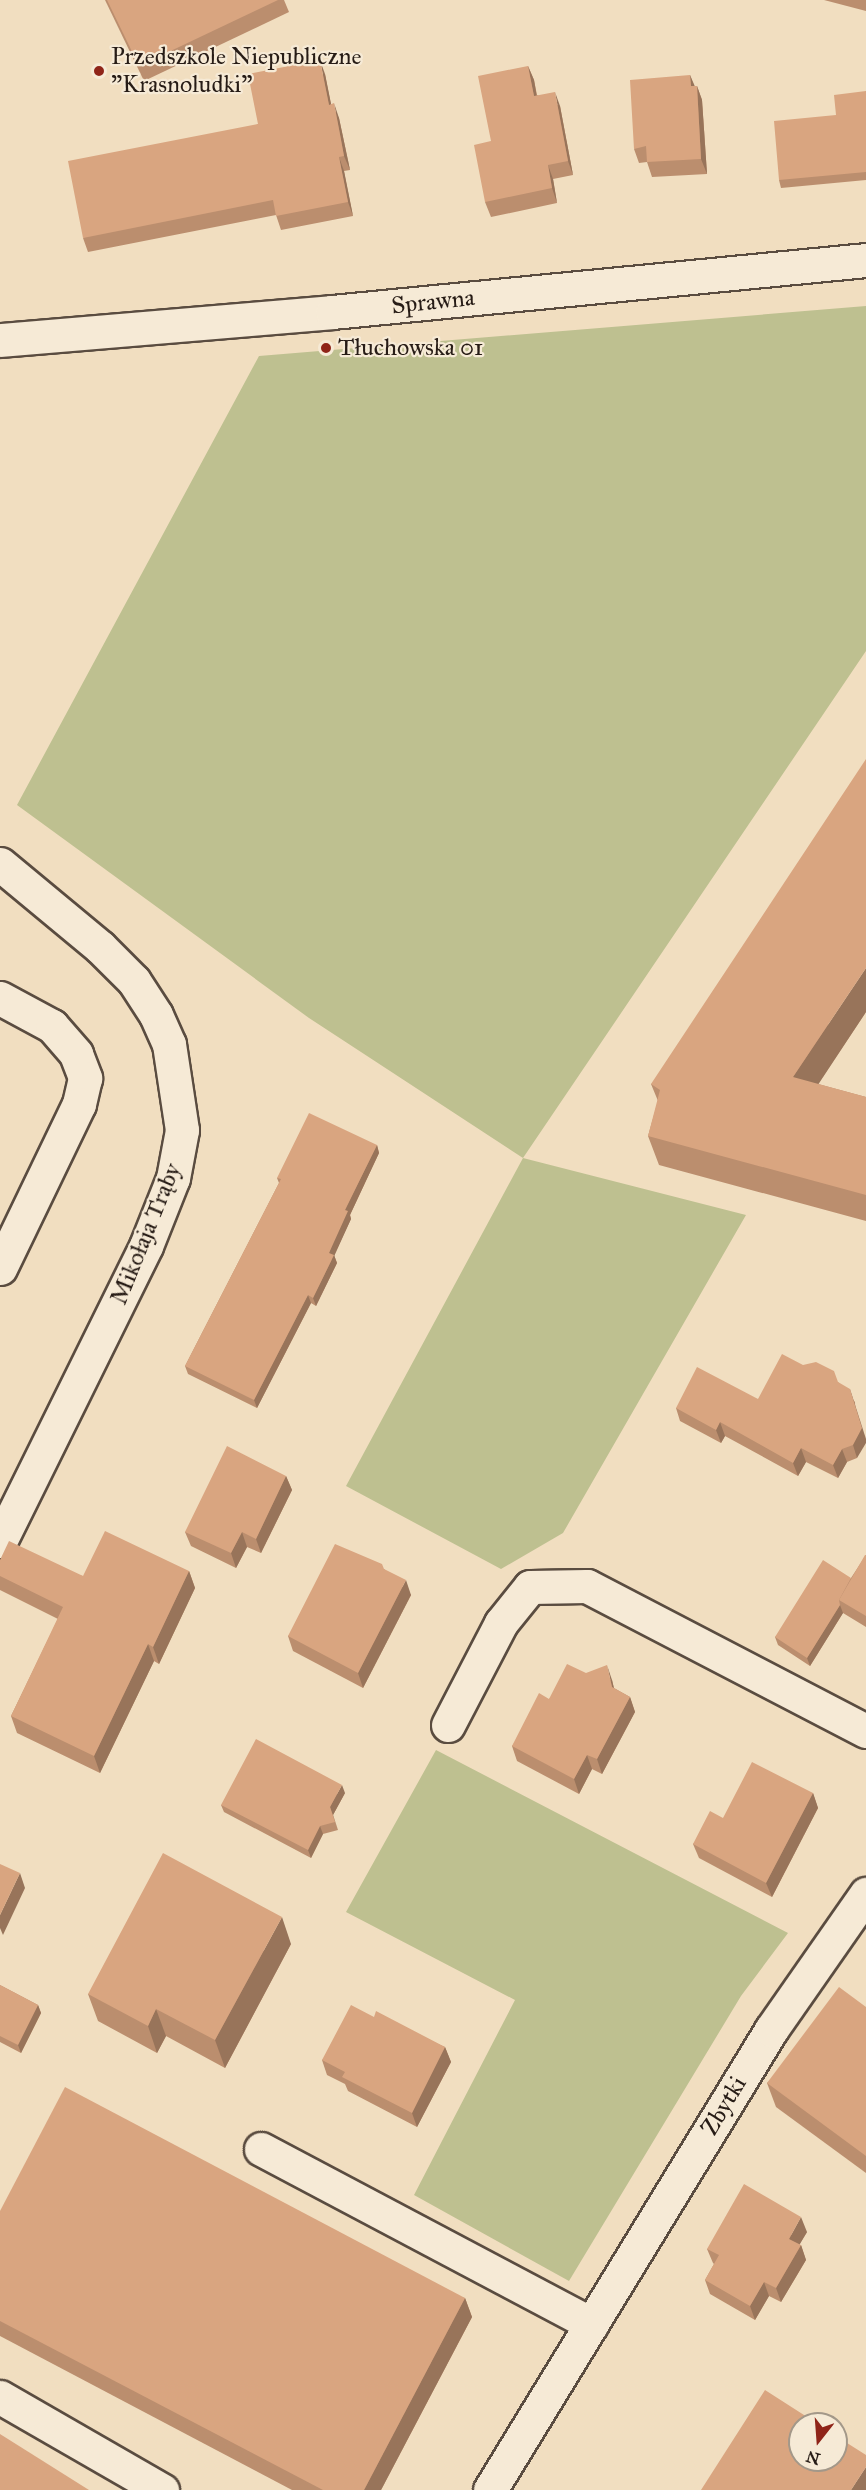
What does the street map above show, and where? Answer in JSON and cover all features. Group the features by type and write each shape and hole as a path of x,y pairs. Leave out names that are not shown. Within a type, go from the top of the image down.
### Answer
{"street":[{"name":"Sprawna","path":"0,340 332,312 866,260"},
{"name":"Mikołaja Trąby","path":"0,864 100,947 134,981 156,1015 169,1044 182,1130 173,1178 146,1246 0,1541"},
{"path":"0,998 52,1026 76,1054 85,1078 79,1104 0,1268"},
{"path":"448,1725 501,1623 530,1587 587,1586 866,1731"},
{"name":"Zbytki","path":"490,2490 771,2030 866,1894"},
{"path":"261,2150 591,2324"},
{"path":"0,2397 162,2490"}],"green space":[{"path":"866,306 866,651 523,1158 309,1018 17,805 259,356"},
{"path":"523,1158 746,1215 563,1533 501,1569 346,1486"},
{"path":"436,1750 788,1933 741,1996 569,2281 414,2195 515,2000 346,1912"}],"building":[{"path":"107,0 278,0 139,66"},
{"path":"320,60 329,105 334,103 344,156 339,157 348,202 276,216 273,200 83,238 68,161 258,124 248,74"},
{"path":"528,66 534,96 555,92 568,161 548,165 552,188 485,202 474,145 491,141 478,76"},
{"path":"690,75 691,86 697,86 701,159 647,162 646,146 634,149 630,80"},
{"path":"866,91 866,172 779,180 774,121 836,115 834,95"},
{"path":"866,759 866,968 793,1077 866,1097 866,1195 648,1136 660,1090 651,1084"},
{"path":"309,1113 377,1145 345,1210 348,1211 329,1253 334,1255 313,1298 308,1295 254,1400 185,1366 281,1179 277,1178"},
{"path":"782,1354 803,1365 816,1362 834,1371 838,1382 850,1389 862,1428 853,1445 842,1449 833,1465 801,1448 793,1463 720,1422 716,1430 676,1408 697,1367 758,1399"},
{"path":"227,1446 286,1476 256,1539 242,1532 231,1553 185,1532"},
{"path":"105,1531 189,1571 153,1647 148,1644 94,1756 11,1716 63,1607 0,1576 0,1560 9,1541 83,1576"},
{"path":"335,1544 382,1564 384,1569 406,1580 358,1673 288,1636"},
{"path":"866,1555 866,1616 839,1600"},
{"path":"823,1560 851,1578 839,1600 840,1605 807,1658 775,1637"},
{"path":"567,1664 586,1673 607,1665 612,1687 630,1697 597,1759 587,1755 574,1779 512,1746 539,1693 549,1699"},
{"path":"256,1739 342,1785 330,1807 335,1822 320,1826 308,1850 221,1805"},
{"path":"752,1762 813,1793 766,1883 693,1844 710,1811 723,1818"},
{"path":"163,1853 282,1917 215,2040 156,2009 148,2026 88,1994"},
{"path":"0,1864 20,1873 0,1915"},
{"path":"0,1985 38,2005 18,2045 0,2036"},
{"path":"839,1987 866,2007 866,2156 767,2083"},
{"path":"351,2005 374,2017 376,2011 445,2047 412,2113 342,2077 345,2072 322,2060"},
{"path":"65,2087 465,2298 364,2490 323,2490 0,2321 0,2211"},
{"path":"744,2184 801,2217 789,2239 801,2245 776,2288 764,2282 750,2306 705,2280 719,2255 707,2249"},
{"path":"765,2390 799,2412 788,2412 788,2472 848,2472 848,2444 866,2455 866,2467 851,2490 701,2490"},
{"path":"0,2434 89,2490 0,2490"}],"place":[{"name":"Przedszkole Niepubliczne \"Krasnoludki\"","path":"99,71"},
{"name":"Tłuchowska 01","path":"326,348"}]}
